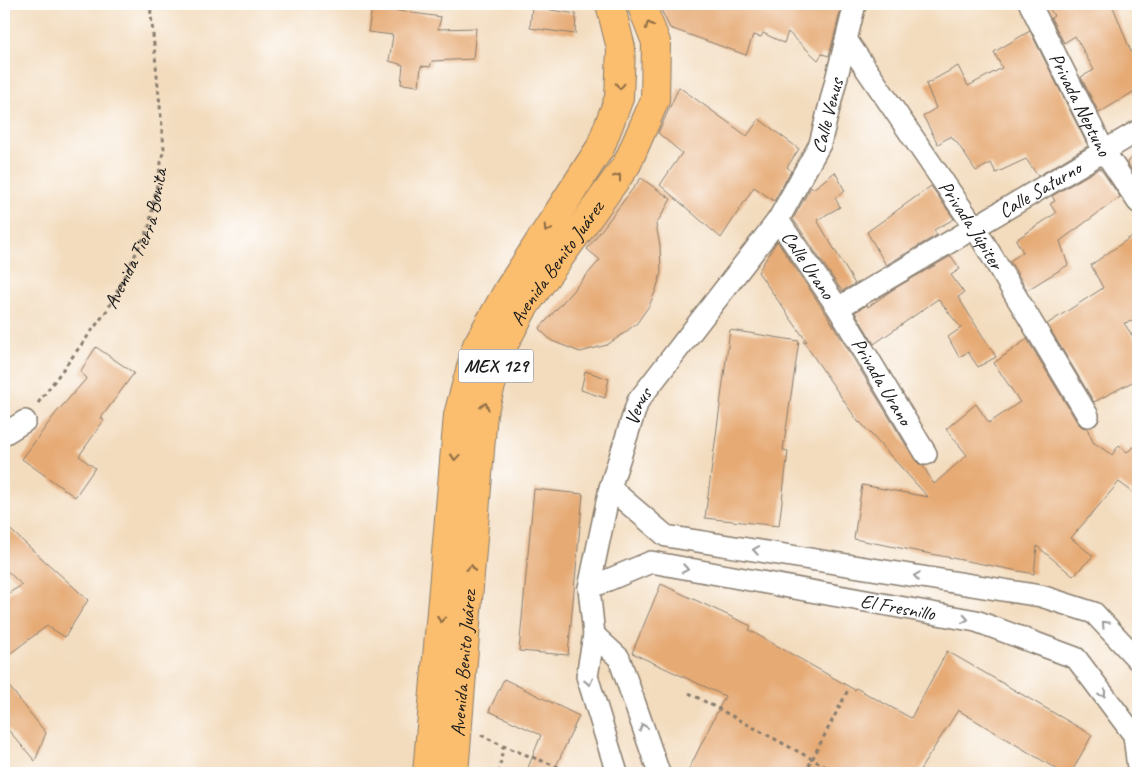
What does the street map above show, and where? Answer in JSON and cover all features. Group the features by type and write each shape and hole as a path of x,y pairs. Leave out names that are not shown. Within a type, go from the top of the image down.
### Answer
{"main road":[{"name":"Avenida Benito Juárez","path":"427,773 458,415 476,345 508,290 600,148 619,98 621,48 610,4"},
{"name":"Avenida Benito Juárez","path":"454,773 483,413 502,348 524,307 627,164 655,100 656,42 641,4"}],"street":[{"name":"Calle Venus","path":"778,220 820,144 855,4"},
{"name":"Privada Neptuno","path":"1030,4 1104,151 1138,202"},
{"name":"Privada Júpiter","path":"847,41 975,228 1088,416"},
{"name":"Calle Saturno","path":"838,308 1138,131"},
{"name":"Calle Urano","path":"778,220 838,308"},
{"name":"Venus","path":"617,773 586,676 594,635 589,588 610,488 638,401 778,220"},
{"name":"Privada Urano","path":"838,308 926,454"},
{"path":"4,434 25,421"},
{"name":"El Fresnillo","path":"610,488 666,536 1042,596 1094,613 1138,660"},
{"path":"589,588 651,562 662,533"},
{"name":"El Fresnillo","path":"651,562 976,621 1076,658 1134,735 1138,766"},
{"path":"594,635 619,658 659,773"}],"path":[{"name":"Avenida Tierra Bonita","path":"25,421 108,309 149,227 164,147 150,4"},
{"path":"805,773 848,690"},
{"path":"689,693 836,773"},
{"path":"480,734 503,746 574,773"},
{"path":"499,773 503,746"}],"building":[{"path":"658,4 842,4 829,56 822,54 818,60 788,32 784,43 763,33 761,37 753,35 746,55 670,28"},
{"path":"1047,4 1112,4 1131,52 1138,48 1138,89 1099,113 1081,77 1094,70 1075,36 1064,43 1051,18 1054,16"},
{"path":"372,7 441,17 438,29 476,28 473,59 432,61 430,67 421,66 419,86 401,84 403,65 389,61 393,35 368,32"},
{"path":"532,7 576,14 575,34 530,28"},
{"path":"1030,31 1088,146 1038,176 1026,159 996,173 991,163 976,171 951,136 938,144 923,116 936,108 926,84 958,66 968,86 1002,68 994,52"},
{"path":"679,87 747,136 759,119 799,149 787,167 791,171 774,201 754,187 721,238 660,185 682,153 658,133"},
{"path":"1138,154 1138,180 1127,162"},
{"path":"1100,168 1120,197 1060,241 1068,265 1027,290 1010,261 1023,252 1016,240 1056,213 1050,204 1055,201 1052,196"},
{"path":"835,172 845,191 835,198 840,207 817,220 855,284 842,291 793,219 811,187 813,189"},
{"path":"641,178 671,199 656,225 660,246 661,273 649,306 637,323 607,345 580,352 552,341 539,329 600,260 587,249"},
{"path":"931,186 954,219 934,230 937,235 886,265 867,232"},
{"path":"1138,232 1138,320 1124,323 1138,344 1138,379 1094,402 1047,324 1103,288 1091,265"},
{"path":"777,241 827,315 915,460 923,466 934,484 967,455 946,429 976,404 989,423 1020,402 994,363 1027,339 1077,422 1082,427 1087,428 1093,442 1112,455 1119,445 1127,452 1138,444 1138,496 1119,482 1071,538 1093,556 1073,576 1037,546 1034,574 854,539 862,485 928,497 859,423 803,341 807,342 758,272"},
{"path":"951,256 960,269 951,275 964,293 958,297 996,357 978,367 968,352 959,357 948,337 961,328 938,299 874,344 855,312 867,305 868,307 892,290"},
{"path":"730,330 799,341 783,450 788,451 779,526 705,518"},
{"path":"96,347 134,373 101,418 104,420 79,456 95,468 75,497 22,459 56,413 87,378 80,372"},
{"path":"585,371 609,379 605,398 581,390"},
{"path":"534,489 583,494 568,655 519,651"},
{"path":"4,524 88,600 65,637 47,626 4,658 4,596 22,585 4,568"},
{"path":"661,584 751,626 749,630 855,690 856,688 911,718 947,651 1092,735 1071,773 1063,773 958,710 918,773 687,773 725,696 632,653"},
{"path":"504,679 579,716 553,773 526,773 541,735 489,711"},
{"path":"4,680 46,733 35,761 4,725"}]}
